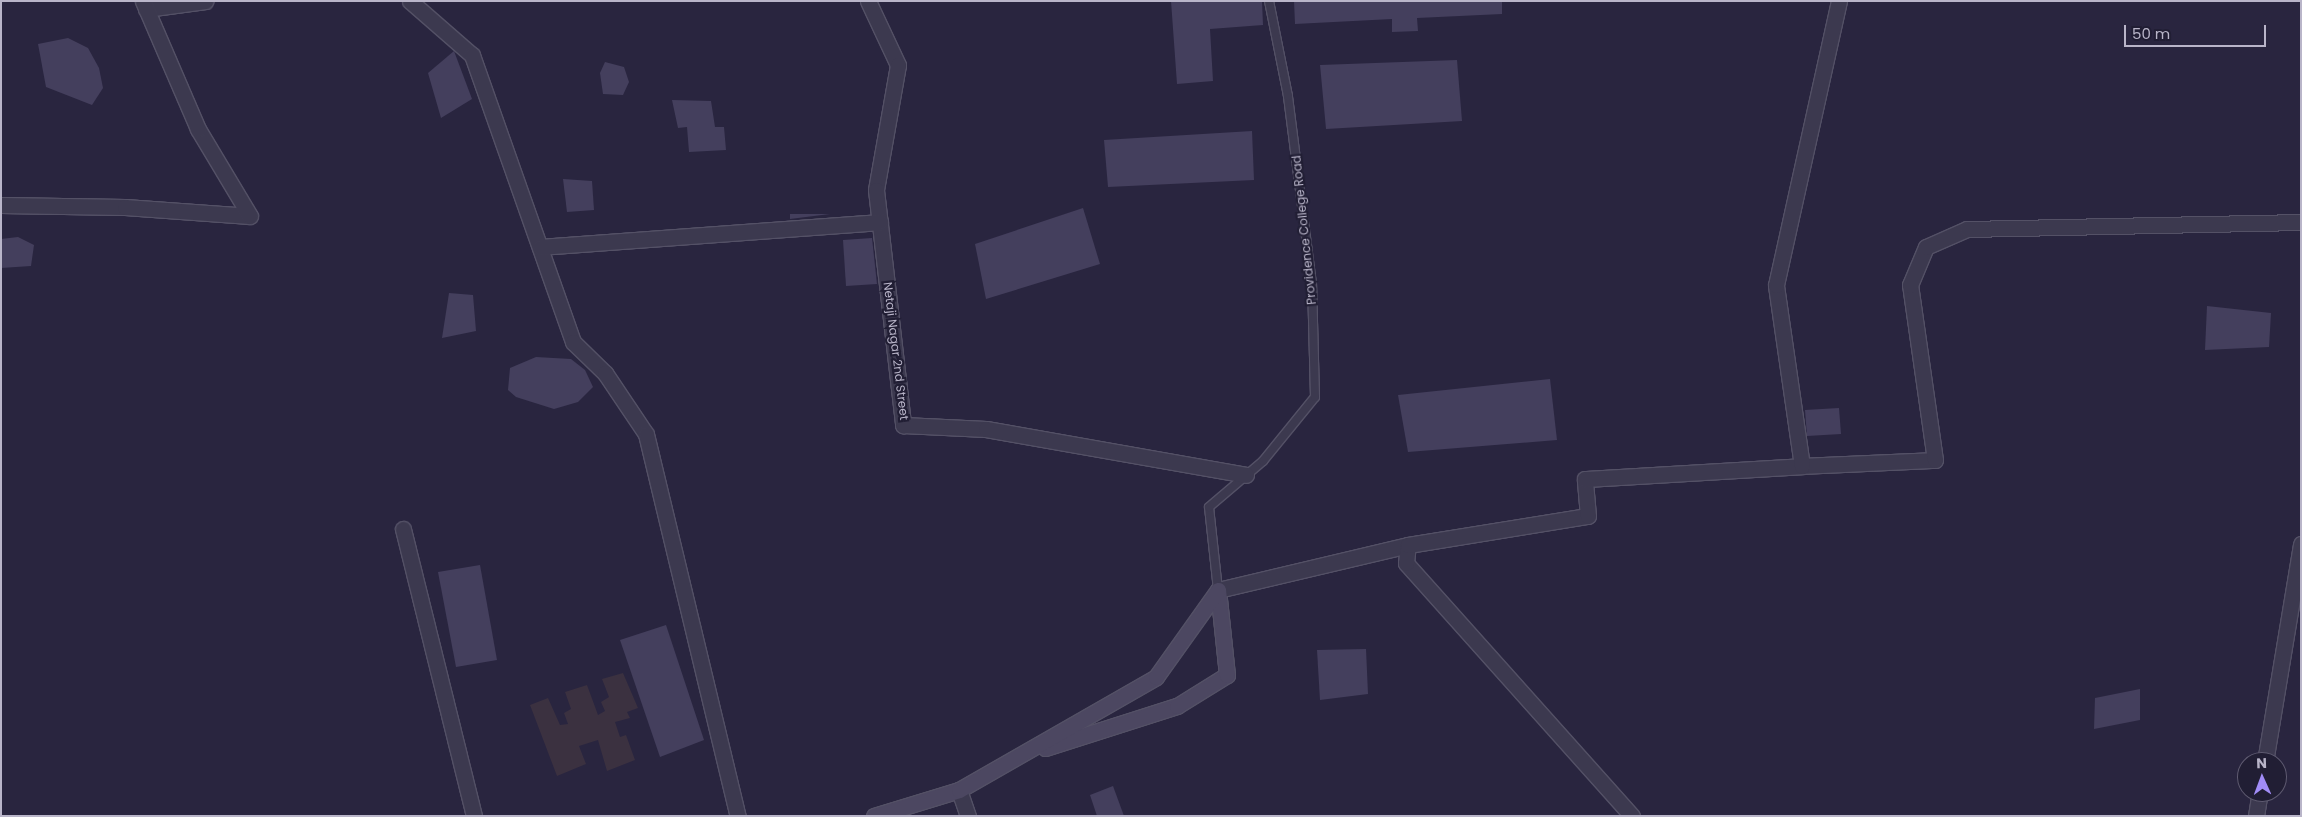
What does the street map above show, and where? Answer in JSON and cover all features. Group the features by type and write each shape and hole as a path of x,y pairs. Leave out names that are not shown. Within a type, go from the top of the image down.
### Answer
{"street":[{"path":"1,205 125,207 250,216 198,129 145,5 205,1"},
{"path":"410,1 472,54 573,342 605,373 646,434 738,816"},
{"name":"Netaji Nagar 2nd Street","path":"868,1 898,65 876,190 903,425 986,429 1246,476"},
{"path":"1802,466 1776,285 1839,1"},
{"path":"540,246 880,222"},
{"path":"1218,590 1408,545 1588,516 1585,479 1935,460 1910,285 1926,247 1967,229 2301,222"},
{"path":"403,529 474,816"},
{"path":"2267,752 2301,544"},
{"path":"1408,545 1406,563 1632,816"},
{"name":"Providence College Road","path":"1020,756 1177,706 1227,675 1218,590"},
{"name":"Providence College Road","path":"874,816 959,790 1156,677 1218,590"},
{"path":"959,790 968,816"},
{"path":"2256,816 2258,802"}],"lane":[{"name":"Providence College Road","path":"1218,590 1209,507 1246,476 1315,397 1312,284 1288,96 1269,1"}],"shaded area":[{"path":"623,673 638,708 627,712 630,718 615,722 620,737 626,735 635,760 607,771 598,740 579,746 586,764 557,776 530,705 548,698 560,725 568,724 564,713 571,709 565,692 587,685 598,715 605,711 601,702 609,697 602,679"}],"building":[{"path":"1171,1 1262,1 1263,25 1210,29 1213,81 1177,84"},
{"path":"1294,1 1502,1 1502,14 1417,18 1418,31 1392,32 1392,19 1295,24"},
{"path":"68,38 88,48 99,68 103,88 92,105 46,87 38,44"},
{"path":"454,51 472,99 441,118 428,73"},
{"path":"1457,60 1462,121 1326,129 1320,65"},
{"path":"605,62 624,67 629,82 623,95 603,94 600,73"},
{"path":"672,100 711,101 715,127 724,127 726,150 689,152 687,127 678,128"},
{"path":"1252,131 1254,180 1108,187 1104,140"},
{"path":"563,179 592,181 594,210 567,212"},
{"path":"1083,208 1100,264 986,299 975,244"},
{"path":"790,214 830,214 790,219"},
{"path":"18,237 34,245 31,266 1,268 1,239"},
{"path":"872,238 877,284 846,286 843,240"},
{"path":"449,293 473,295 476,331 442,338"},
{"path":"2207,306 2271,313 2269,347 2205,350"},
{"path":"536,357 571,359 585,370 593,387 578,402 554,409 516,397 508,390 510,368"},
{"path":"1550,379 1557,440 1408,452 1398,395"},
{"path":"1839,408 1841,434 1807,436 1805,410"},
{"path":"480,565 497,660 456,667 438,572"},
{"path":"666,625 704,740 660,757 620,640"},
{"path":"1366,649 1368,694 1320,700 1317,650"},
{"path":"2140,689 2140,720 2094,729 2095,698"},
{"path":"1113,786 1124,816 1097,816 1090,795"}]}
